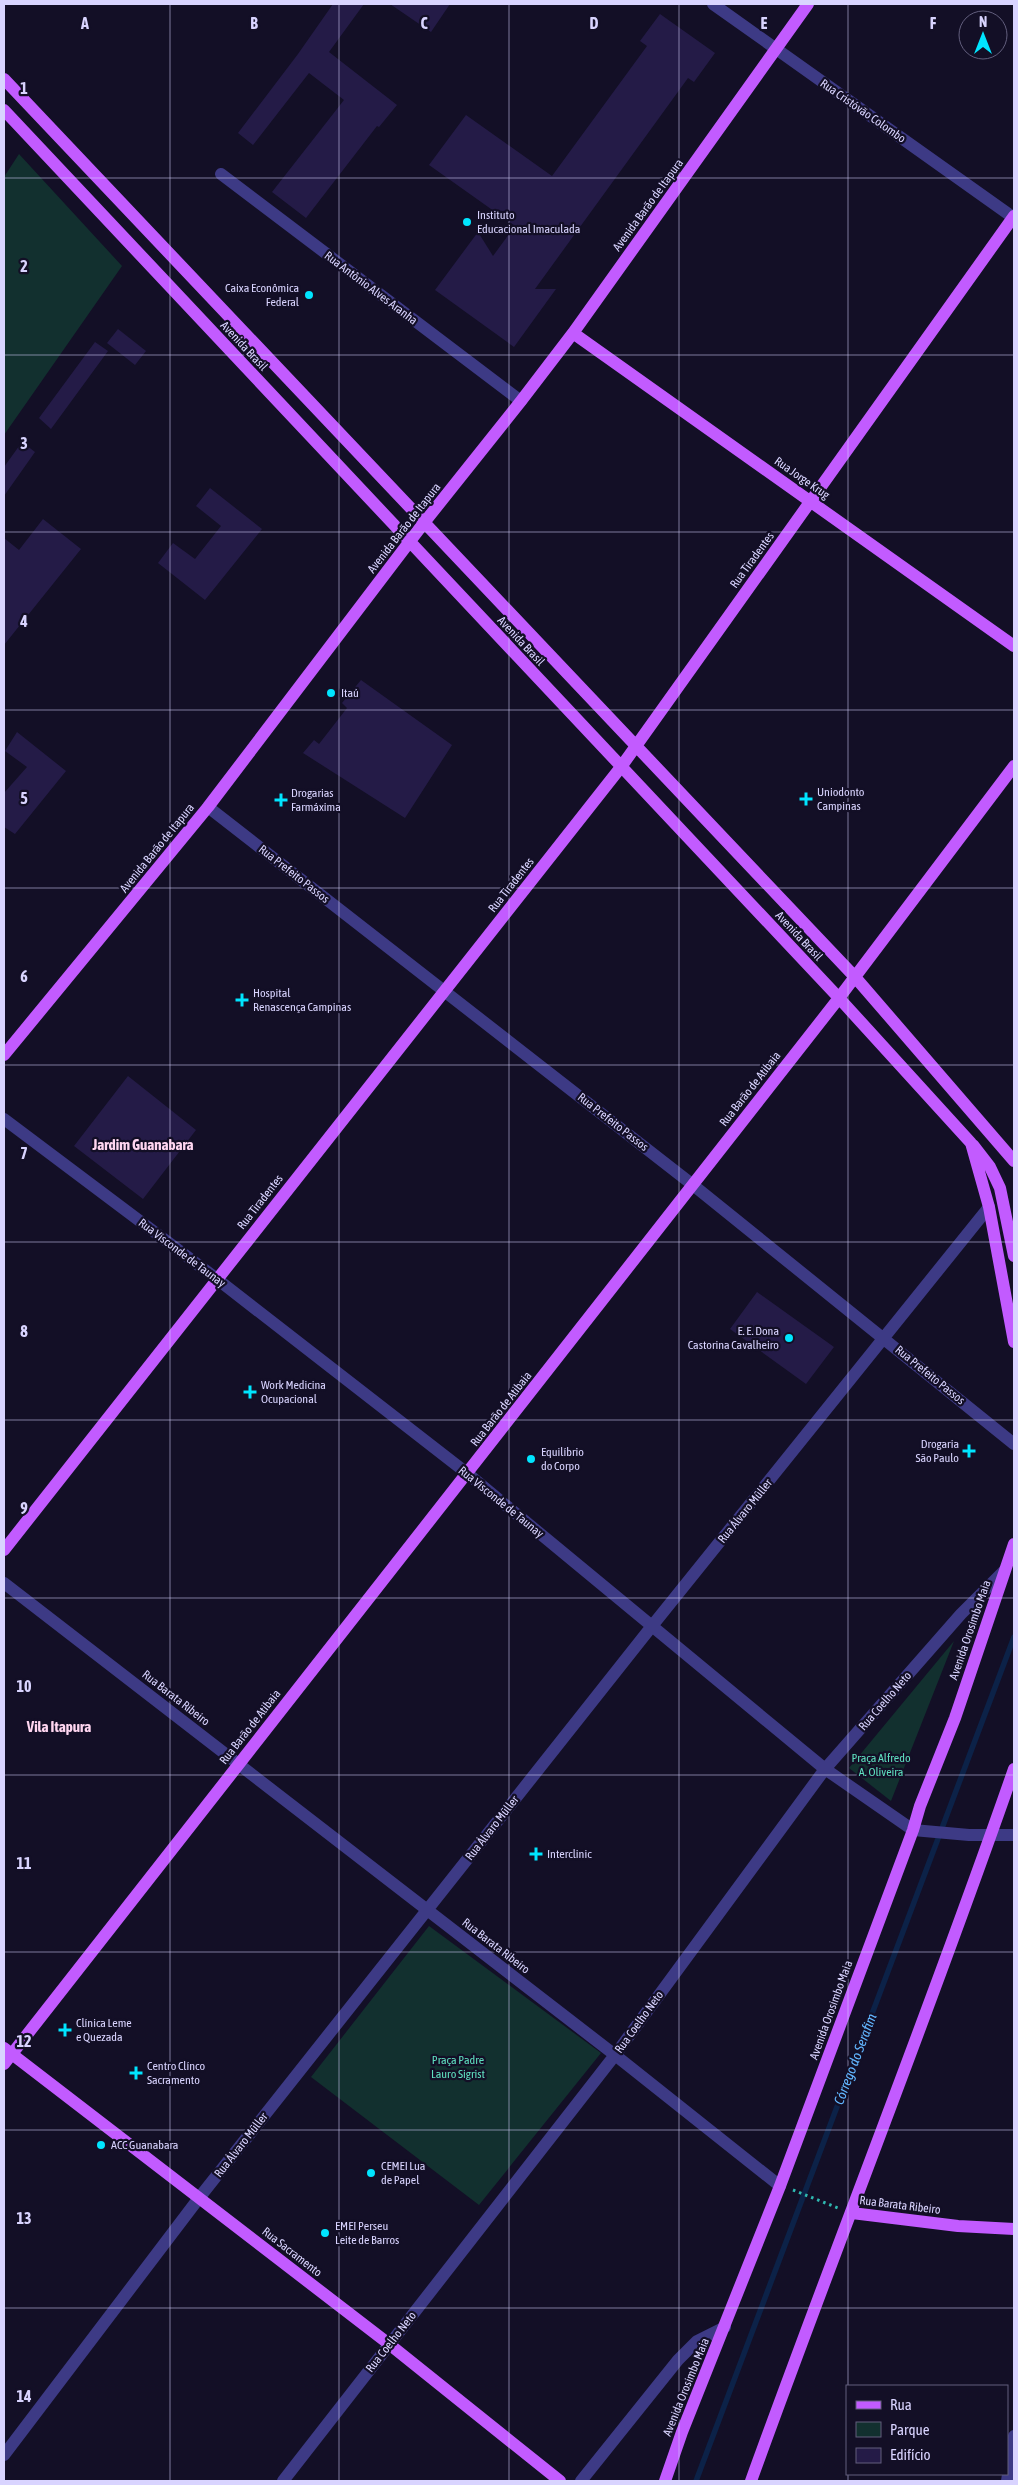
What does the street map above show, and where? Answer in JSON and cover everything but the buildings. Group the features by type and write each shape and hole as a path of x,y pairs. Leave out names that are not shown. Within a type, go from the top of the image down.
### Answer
{"main road":[{"name":"Avenida Barão de Itapura","path":"4,1055 208,807 423,524 521,401 573,333 808,4"},
{"name":"Avenida Brasil","path":"4,79 423,524 855,977 1014,1161"},
{"name":"Avenida Brasil","path":"4,110 839,998 971,1143 989,1207 1014,1342"},
{"name":"Rua Tiradentes","path":"4,1550 621,767 1014,217"},
{"name":"Rua Jorge Krug","path":"573,333 1014,646"},
{"name":"Rua Barão de Atibaia","path":"6,2055 468,1474 839,998 1014,766"},
{"path":"971,1143 990,1167 1000,1188 1014,1256"},
{"name":"Avenida Orosimbo Maia","path":"664,2481 780,2186 913,1830 1014,1544"},
{"path":"751,2481 814,2307 852,2213 992,1834 1014,1769"},
{"name":"Rua Sacramento","path":"6,2055 199,2198 389,2344 560,2481"},
{"name":"Rua Barata Ribeiro","path":"852,2213 958,2226 1014,2229"}],"street":[{"name":"Rua Cristóvão Colombo","path":"713,4 1014,217"},
{"name":"Rua Antônio Alves Aranha","path":"221,174 521,401"},
{"name":"Rua Prefeito Passos","path":"208,807 693,1184 1014,1444"},
{"name":"Rua Visconde de Taunay","path":"4,1119 217,1279 468,1474 825,1769 913,1830"},
{"name":"Rua Álvaro Müller","path":"4,2454 199,2198 652,1626 989,1207"},
{"name":"Rua Coelho Neto","path":"282,2481 615,2055 825,1769 962,1614 1004,1571"},
{"name":"Rua Barata Ribeiro","path":"4,1583 615,2055 780,2186"},
{"path":"913,1830 969,1835 1014,1835"},
{"path":"581,2481 678,2360 697,2341 725,2327"},
{"path":"1008,2475 1014,2436"}],"path":[{"name":"Rua Barata Ribeiro","path":"780,2186 852,2213"}],"green space":[{"path":"19,154 122,266 4,435 4,177"},
{"name":"Praça Alfredo A. Oliveira","path":"954,1641 891,1801 849,1768"},
{"name":"Praça Padre Lauro Sigrist","path":"429,1926 601,2053 479,2205 311,2077"}],"waterway":[{"name":"Córrego do Serafim","path":"696,2481 1014,1637"}],"place":[{"name":"Instituto Educacional Imaculada","path":"467,222"},
{"name":"Caixa Econômica Federal","path":"309,295"},
{"name":"Itaú","path":"331,693"},
{"name":"Uniodonto Campinas","path":"806,799"},
{"name":"Drogarias Farmáxima","path":"281,800"},
{"name":"Hospital Renascença Campinas","path":"242,1000"},
{"name":"E. E. Dona Castorina Cavalheiro","path":"789,1338"},
{"name":"Work Medicina Ocupacional","path":"250,1392"},
{"name":"Drogaria São Paulo","path":"969,1451"},
{"name":"Equilíbrio do Corpo","path":"531,1459"},
{"name":"Interclinic","path":"536,1854"},
{"name":"Clínica Leme e Quezada","path":"65,2030"},
{"name":"Centro Clínco Sacramento","path":"136,2073"},
{"name":"ACC Guanabara","path":"101,2145"},
{"name":"CEMEI Lua de Papel","path":"371,2173"},
{"name":"EMEI Perseu Leite de Barros","path":"325,2233"}],"district":[{"name":"Jardim Guanabara","path":"143,1144"},
{"name":"Vila Itapura","path":"59,1726"}]}
